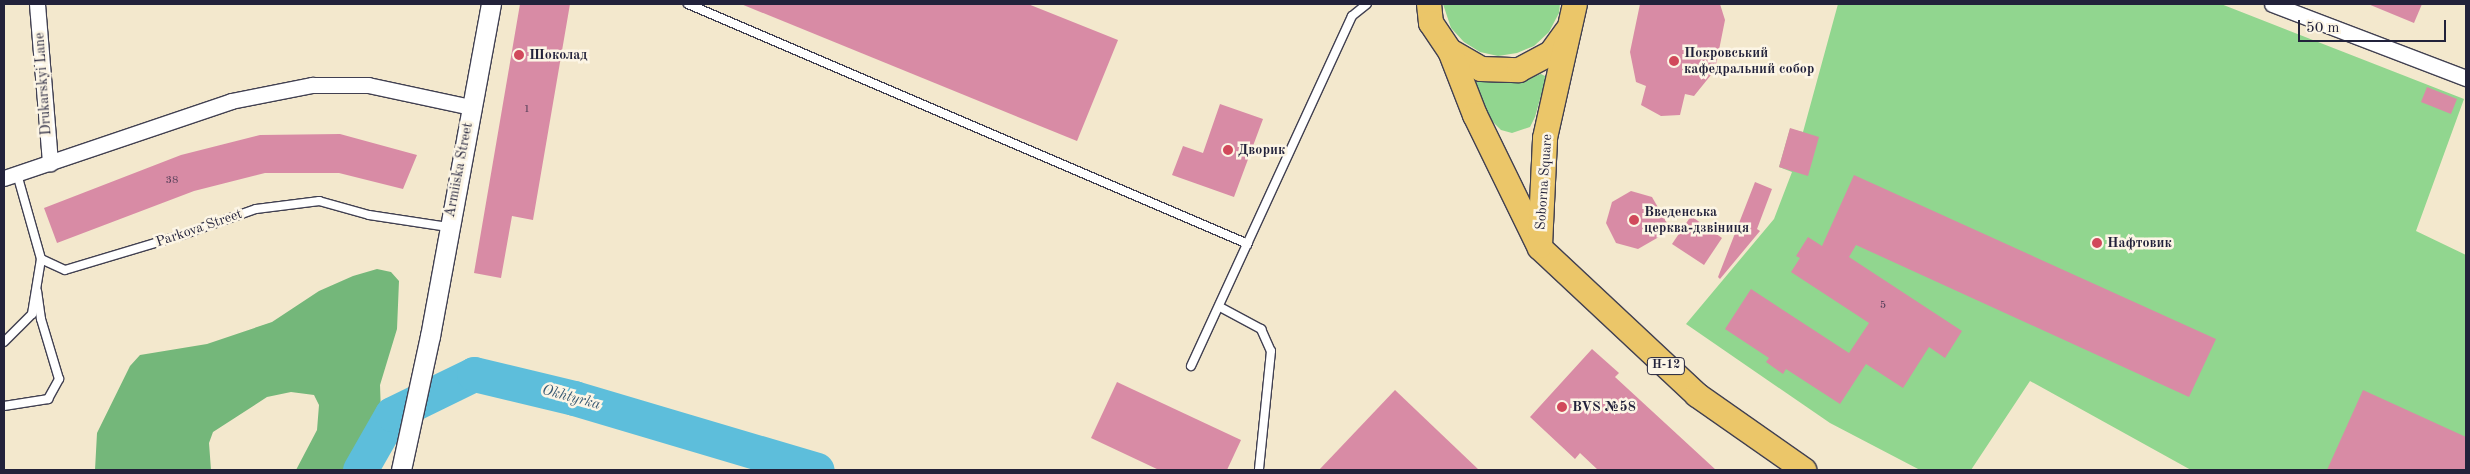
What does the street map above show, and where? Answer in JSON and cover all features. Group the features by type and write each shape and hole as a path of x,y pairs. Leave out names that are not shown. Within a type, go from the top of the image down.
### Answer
{"main road":[{"name":"Soborna Square","path":"1429,4 1431,22 1450,51 1476,116 1540,248"},
{"name":"Soborna Square","path":"1450,51 1481,69 1518,70 1551,53 1574,13"},
{"name":"Soborna Square","path":"1540,248 1545,138 1574,13"},
{"name":"Н-12","path":"1540,248 1698,394 1804,470"}],"street":[{"name":"Drukarskyi Lane","path":"37,4 50,163"},
{"name":"Armiiska Street","path":"402,466 430,336 448,227 491,4"},
{"path":"2272,4 2466,78"},
{"path":"10,176 231,101 312,85 368,85 471,107"}],"lane":[{"path":"688,4 1248,244"},
{"path":"1192,366 1352,16 1367,4"},
{"path":"4,342 32,314 41,259 10,176"},
{"name":"Parkova Street","path":"41,259 65,270 186,234 256,209 319,201 369,215 448,227"},
{"path":"4,406 48,398 59,379 41,320 37,291"},
{"path":"1220,307 1261,329 1271,351 1259,470"}],"green space":[{"path":"1443,4 1560,4 1559,13 1549,32 1534,46 1517,53 1498,56 1480,52 1464,42 1451,28"},
{"name":"Нафтовик","path":"1838,4 2221,4 2464,99 2416,231 2466,255 2466,470 2191,470 2030,381 1971,470 1920,470 1830,423 1686,324 1774,219 1792,172 1779,167 1790,129 1803,132"},
{"path":"1541,74 1545,76 1545,81 1535,117 1530,127 1512,133 1501,130 1491,120 1472,81 1475,76 1480,75 1498,83 1520,81"},
{"path":"377,269 391,272 399,281 397,329 380,385 382,442 372,470 296,470 317,430 319,405 314,395 291,392 267,397 213,432 209,443 211,470 95,470 97,433 130,366 140,355 207,344 272,322 319,291 353,276"}],"building":[{"path":"520,4 570,4 533,220 512,216 501,278 474,273"},
{"path":"741,4 1028,4 1118,40 1077,141"},
{"name":"Покровський кафедральний собор","path":"1640,4 1720,4 1725,20 1715,70 1694,96 1685,94 1680,115 1661,116 1641,105 1646,86 1636,82 1630,52"},
{"path":"2368,4 2422,4 2414,23"},
{"path":"2427,87 2457,99 2451,114 2421,102"},
{"name":"Дворик","path":"1220,104 1263,119 1234,197 1172,175 1183,146 1203,153"},
{"path":"1790,128 1819,137 1808,176 1779,167"},
{"path":"340,134 417,155 403,189 339,173 265,173 194,191 57,243 44,208 181,155 260,135"},
{"path":"1854,175 2216,339 2189,397 1856,245 1849,257 1962,331 1945,358 1929,347 1903,388 1866,364 1840,404 1786,369 1783,374 1766,362 1769,358 1725,329 1751,289 1849,353 1869,323 1791,272 1800,258 1796,256 1808,237 1822,246"},
{"path":"1755,182 1772,189 1757,229 1760,231 1720,279 1718,277"},
{"name":"Введенська церква-дзвіниця","path":"1631,191 1652,197 1671,230 1638,249 1616,243 1606,223 1612,202"},
{"path":"1691,216 1722,238 1704,265 1672,244"},
{"path":"1592,349 1619,373 1615,377 1716,470 1598,470 1580,453 1575,459 1530,417"},
{"path":"1117,382 1241,440 1227,470 1159,470 1091,438"},
{"path":"1395,390 1479,470 1319,470"},
{"path":"2363,390 2466,437 2466,470 2327,470"}],"waterway":[{"name":"Okhtyrka","path":"360,470 392,414 474,374 574,398 817,470"}],"place":[{"name":"Шоколад","path":"519,55"},
{"name":"Покровський кафедральний собор","path":"1674,61"},
{"name":"Дворик","path":"1228,150"},
{"name":"Введенська церква-дзвіниця","path":"1634,220"},
{"name":"Нафтовик","path":"2097,243"},
{"name":"BVS №58","path":"1562,407"}]}
